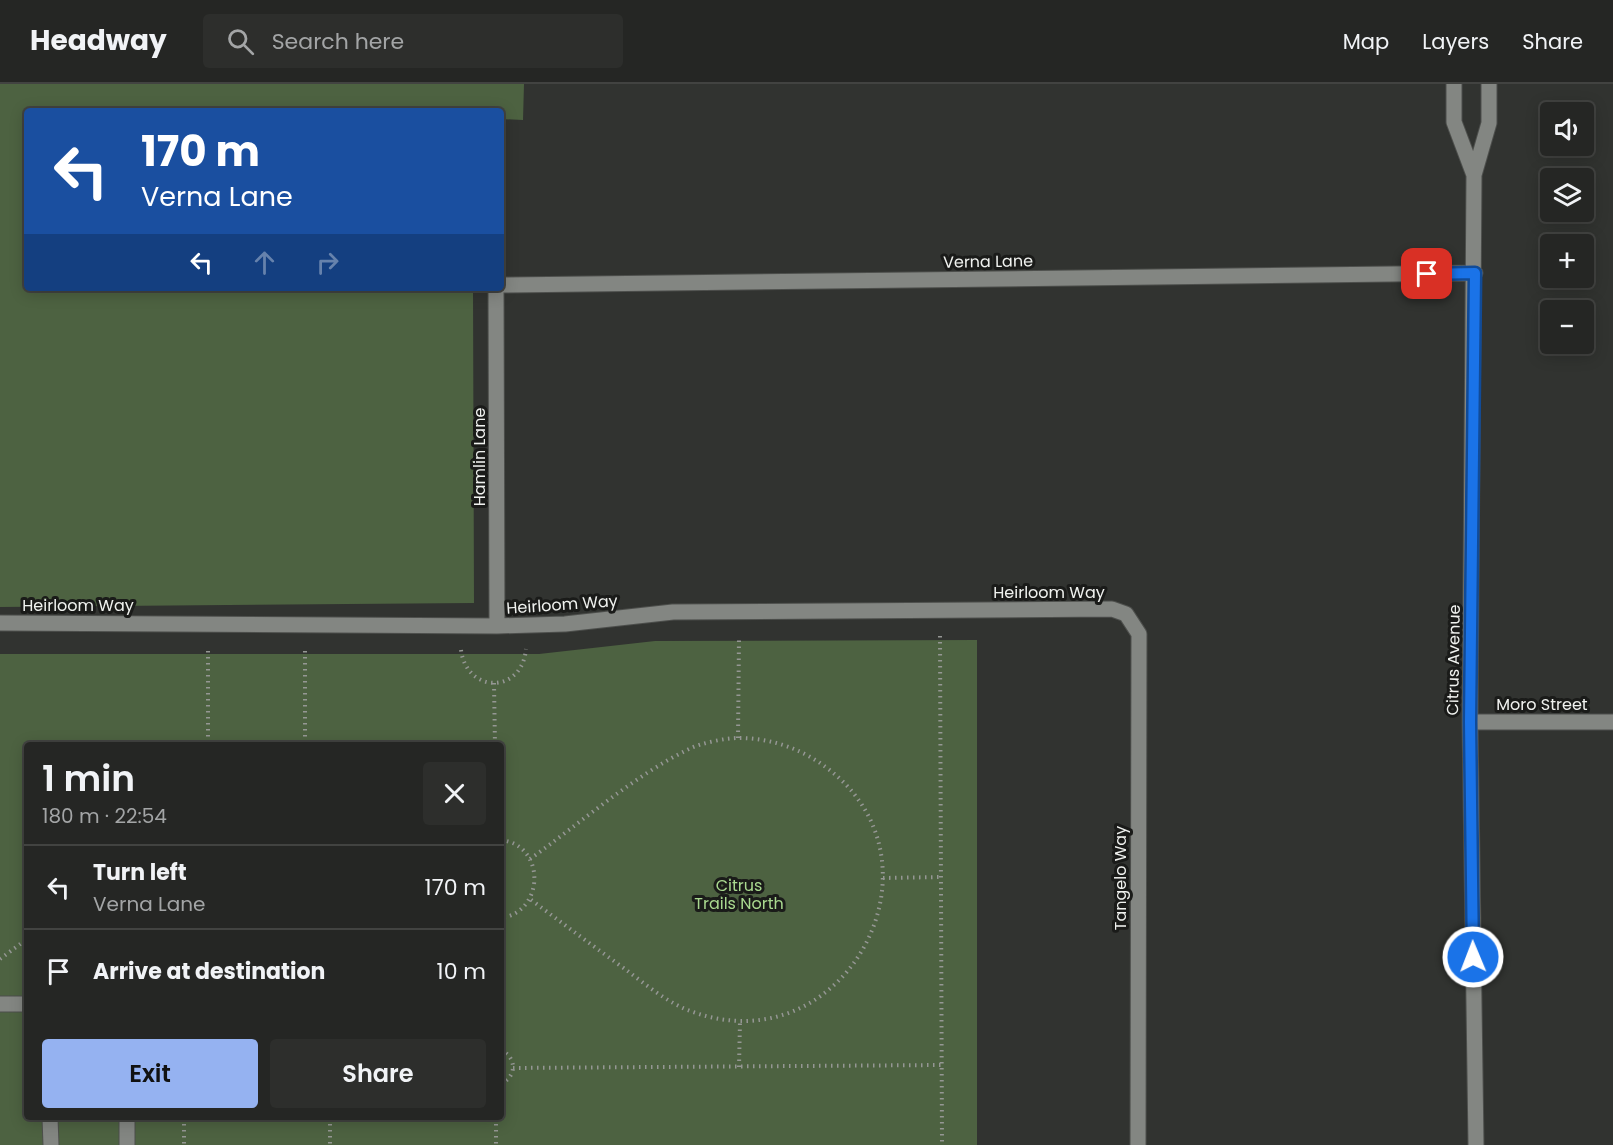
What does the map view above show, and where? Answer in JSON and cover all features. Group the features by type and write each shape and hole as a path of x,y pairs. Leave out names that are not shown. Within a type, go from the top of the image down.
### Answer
{"street":[{"name":"Citrus Avenue","path":"1454,84 1454,122 1474,175"},
{"name":"Citrus Avenue","path":"1476,1145 1470,722 1474,175 1489,123 1489,84"},
{"name":"Verna Lane","path":"504,285 1475,273"},
{"name":"Hamlin Lane","path":"496,291 497,626"},
{"name":"Heirloom Way","path":"0,623 497,626 565,624 672,612 1112,609 1126,614"},
{"name":"Tangelo Way","path":"1126,614 1139,634 1138,1145"},
{"name":"Moro Street","path":"1470,722 1613,722"},
{"path":"0,1004 24,1004"},
{"path":"50,1120 51,1145"},
{"path":"127,1120 127,1145"}],"path":[{"path":"940,636 942,1145"},
{"path":"738,637 738,738"},
{"path":"461,650 463,660 474,677 494,683 513,676 525,660 526,650"},
{"path":"208,651 208,742"},
{"path":"304,651 305,742"},
{"path":"494,683 495,742"},
{"path":"530,859 649,773 690,748 738,738 775,742 801,752 839,777 866,815 878,841 883,878 878,915 864,950 842,980 812,1003 777,1017 740,1021 692,1012 651,988 530,899"},
{"path":"504,841 515,845 530,859 535,879 530,899 515,914 504,917"},
{"path":"883,878 941,877"},
{"path":"0,959 24,941"},
{"path":"739,1067 740,1021"},
{"path":"504,1052 510,1057 513,1068 510,1078 504,1082"},
{"path":"513,1068 942,1065"},
{"path":"184,1120 184,1145"},
{"path":"330,1120 330,1145"},
{"path":"496,1120 496,1145"}],"green space":[{"path":"0,84 524,84 523,120 504,119 504,108 24,108 24,291 473,291 474,603 0,607"},
{"name":"Citrus Trails North","path":"977,640 977,1145 0,1145 0,654 539,654 655,641"}],"route":[{"path":"1427,274 1475,273 1470,722 1473,957"}]}
